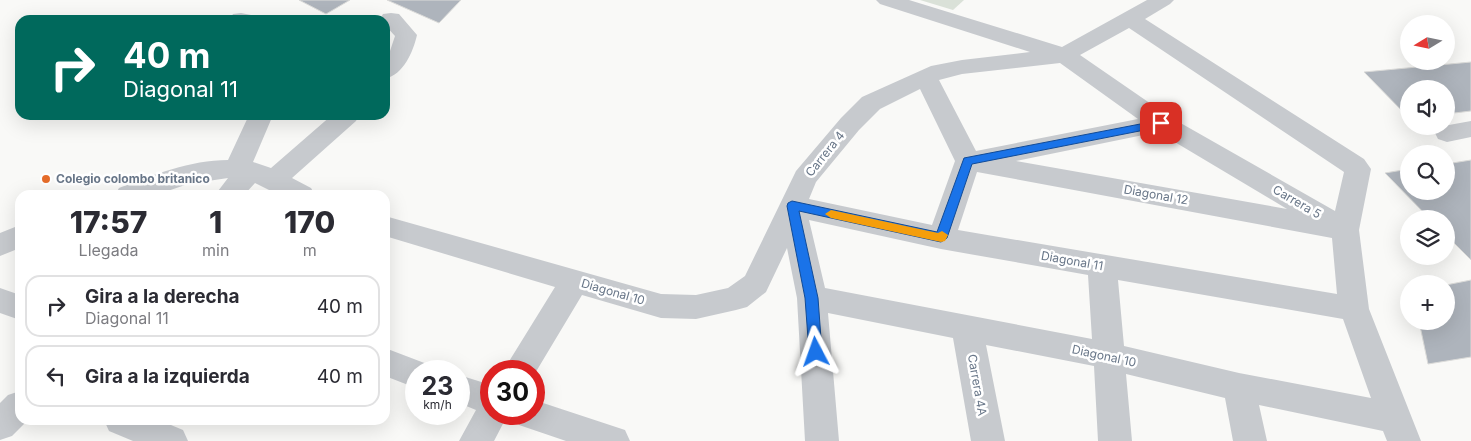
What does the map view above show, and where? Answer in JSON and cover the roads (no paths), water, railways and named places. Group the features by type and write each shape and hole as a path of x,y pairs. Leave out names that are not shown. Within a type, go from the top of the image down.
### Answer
{"street":[{"name":"Carrera 5","path":"887,0 1064,55 1161,123 1344,230"},
{"path":"1064,55 1163,0"},
{"path":"390,66 401,53 406,35 391,19"},
{"path":"1131,19 1358,169 1344,230 1354,309 1400,429"},
{"name":"Carrera 4","path":"792,206 805,178 850,124 871,103 925,76 962,67 1064,55"},
{"path":"925,76 968,161 941,238"},
{"path":"254,173 260,120"},
{"path":"234,190 254,173 339,120"},
{"path":"968,161 1161,123"},
{"path":"1455,132 1471,129"},
{"name":"Diagonal 12","path":"968,161 1344,230"},
{"path":"144,190 200,172 254,173 291,190"},
{"path":"792,206 812,298 822,441"},
{"name":"Diagonal 11","path":"792,206 941,238 1354,309"},
{"name":"Diagonal 10","path":"390,227 661,306 696,307 736,298 756,284 792,206"},
{"path":"0,245 15,238"},
{"path":"1102,266 1115,441"},
{"path":"526,360 575,281"},
{"name":"Diagonal 10","path":"812,298 1109,356 1239,387 1400,429"},
{"path":"0,300 15,306"},
{"name":"Carrera 4A","path":"967,328 988,441"},
{"path":"390,364 405,370"},
{"path":"1239,387 1250,441"},
{"path":"0,425 15,411"},
{"path":"545,419 612,441"},
{"path":"133,425 171,441"},
{"path":"476,441 485,425"}],"place":[{"name":"Colegio colombo britanico","path":"46,179"}]}
